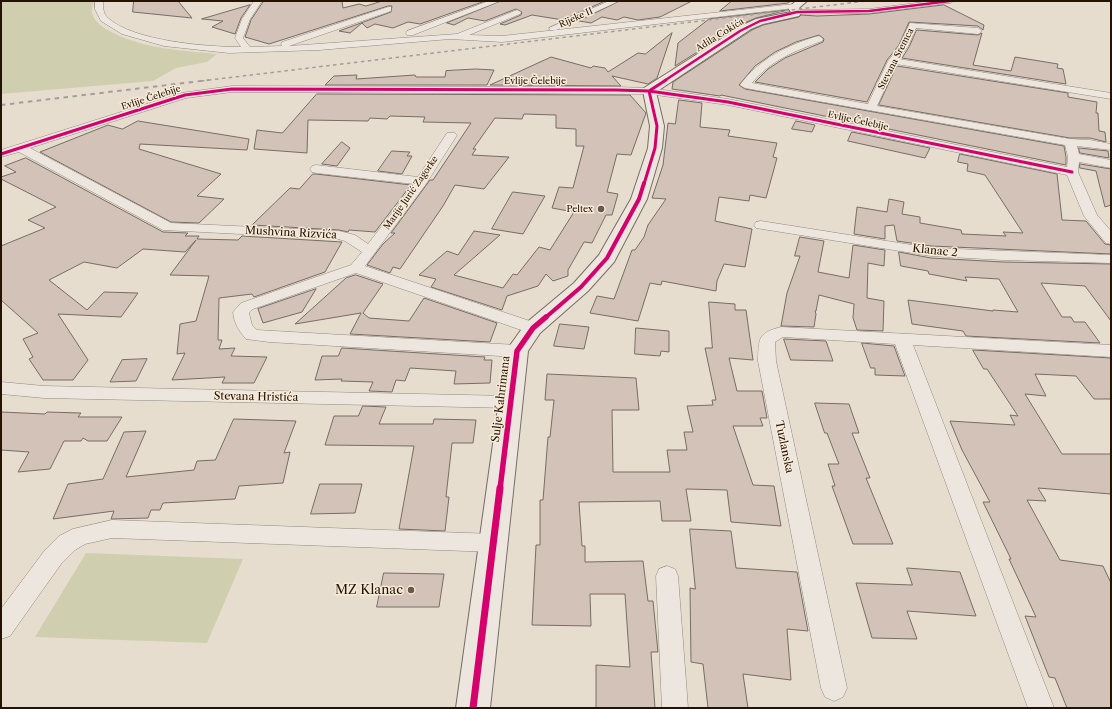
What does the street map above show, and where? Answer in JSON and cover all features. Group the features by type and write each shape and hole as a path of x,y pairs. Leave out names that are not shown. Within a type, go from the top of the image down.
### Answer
{"street":[{"path":"99,1 99,9 104,19 125,32 164,43 229,50 326,47 460,35 494,40 798,6"},
{"path":"247,50 239,38 246,20 258,1"},
{"path":"400,40 408,34 496,1"},
{"name":"Rijeke II","path":"538,35 615,1"},
{"name":"Adila Cokića","path":"649,91 746,27 798,6 870,10 950,1"},
{"path":"280,48 290,41 388,9"},
{"path":"460,35 517,12"},
{"name":"Stevana Sremca","path":"871,108 893,61 904,46 913,25 978,31"},
{"path":"728,102 757,70 774,57 820,39"},
{"path":"893,61 1111,96"},
{"path":"745,85 1070,142 1090,143 1111,147"},
{"name":"Evlije Čelebije","path":"1,154 185,95 232,89 649,91 728,102 1072,172"},
{"name":"Sulje Kahrimana","path":"473,708 517,351 532,328 581,287 607,258 639,199 655,148 657,126 649,91"},
{"name":"Marije Jurić Zagorke","path":"370,251 422,181 451,135"},
{"path":"1070,142 1074,157 1072,172 1092,216 1111,240"},
{"name":"Mushvina Rizvića","path":"21,148 168,227 339,235 350,238 370,251"},
{"path":"1074,157 1111,164"},
{"path":"316,169 422,181"},
{"name":"Klanac 2","path":"761,225 931,252 1111,259"},
{"path":"370,251 356,268 246,306 241,312 242,320 246,328 252,335 269,337 517,351"},
{"path":"356,268 532,328"},
{"name":"Tuzlanska","path":"834,688 767,362 767,340 780,332 1111,351"},
{"path":"902,339 1041,708"},
{"name":"Stevana Hristića","path":"1,388 44,392 511,402"},
{"path":"1,628 53,557 68,543 81,536 112,529 494,543"},
{"path":"668,576 675,708"}],"green space":[{"path":"1,1 93,1 92,12 96,21 106,29 119,36 160,48 217,54 207,62 176,68 153,81 1,94"},
{"path":"86,553 243,559 207,643 35,637"}],"building":[{"path":"134,1 178,1 192,18 133,12"},
{"path":"264,1 342,1 343,8 359,4 366,6 382,1 485,1 420,24 408,22 393,28 375,24 367,28 362,23 350,33 339,31 391,12 392,6 388,6 269,44 245,37 251,20"},
{"path":"501,1 605,1 563,20 532,15 505,25 500,24 521,15 522,12 516,9 485,21 468,18 454,25 447,23"},
{"path":"620,1 692,1 660,17 638,20 624,17 617,20 602,17 591,23 579,21"},
{"path":"732,1 791,1 788,3 720,11"},
{"path":"250,5 241,18 235,34 212,27 223,21 202,19"},
{"path":"944,5 984,25 983,30 978,26 909,22 899,45 887,60 867,102 755,82 768,69 785,58 823,42 824,39 819,35 796,42 775,52 755,66 739,85 745,89 1064,146 1066,165 721,95 672,89 673,82 752,30 763,25 799,17 801,15 817,16 869,14"},
{"path":"788,10 756,18 742,24 675,66 678,43 709,19"},
{"path":"917,30 978,35 982,33 973,65 1011,71 1015,57 1058,64 1057,68 1063,69 1066,84 902,58"},
{"path":"672,33 657,78 648,84 612,76 621,86 490,85 551,57 591,68 593,66 605,68 608,72 638,53 645,54"},
{"path":"897,66 1068,93 1068,97 1097,102 1096,113 1098,113 1099,131 1105,132 1106,142 1090,138 1070,138 879,105"},
{"path":"476,69 494,70 487,85 325,85 334,76 357,75 356,79 415,75 416,77 445,77 446,71"},
{"path":"317,94 630,95 646,113 631,155 617,154 607,192 618,194 612,215 606,215 592,243 584,242 568,270 568,276 553,281 546,274 538,286 507,296 502,310 431,287 436,279 419,275 447,251 458,255 474,231 500,235 454,275 503,288 513,274 517,275 539,247 550,250 574,212 552,208 559,187 573,188 584,146 576,146 576,129 556,128 556,115 524,114 522,119 495,118 473,149 476,149 472,155 509,157 484,189 455,185 443,206 400,269 393,267 390,273 367,265 383,244 395,233 391,233 430,180 433,180 471,123 423,122 425,117 390,116 387,119 370,118 368,121 308,120 307,153 254,149 257,130 282,133"},
{"path":"679,100 702,103 700,127 730,130 728,136 777,143 773,157 777,158 766,198 750,195 749,201 719,197 715,221 752,229 745,267 724,264 717,281 716,291 662,281 661,285 650,283 638,321 590,313 597,296 614,299 632,250 635,250 644,237 648,225 666,199 652,198 663,165 668,123 675,124"},
{"path":"138,121 249,139 247,150 140,144 139,149 221,174 197,196 224,199 199,223 171,222 40,152 108,125 122,129"},
{"path":"796,121 815,125 812,132 792,129"},
{"path":"852,132 930,148 925,158 848,141"},
{"path":"342,142 350,148 337,166 322,164"},
{"path":"1079,148 1108,151 1109,158 1080,153"},
{"path":"392,151 410,152 407,156 412,156 402,174 378,171"},
{"path":"960,154 1057,174 1062,220 1086,221 1105,244 1111,245 1111,254 931,246 897,241 894,225 885,226 885,239 854,234 857,207 887,212 889,199 904,202 902,214 920,217 920,223 961,230 962,234 1006,236 1003,232 1023,233 985,175 967,171 968,164 958,162"},
{"path":"26,158 163,232 188,233 185,236 199,236 197,239 238,240 242,236 342,242 325,272 254,297 252,294 219,298 218,340 222,340 219,349 235,348 231,356 267,357 254,383 222,383 225,377 172,380 185,353 177,354 180,324 196,321 209,276 170,275 196,240 185,252 143,249 117,268 84,262 49,280 87,310 104,292 138,293 121,317 58,314 88,360 73,380 43,380 29,359 33,357 23,339 38,333 1,300 1,246 45,228 28,220 56,207 1,179 1,177 16,172 5,166"},
{"path":"1080,164 1111,169 1111,205 1105,207 1096,171 1080,168"},
{"path":"313,174 411,185 375,232 349,230 348,232 339,230 252,225 290,188 299,189"},
{"path":"513,192 545,196 523,234 492,229"},
{"path":"800,237 824,241 818,272 849,278 853,245 885,250 884,266 868,263 867,298 884,301 883,331 857,330 853,318 854,304 819,295 815,311 814,327 781,326 787,293 800,256 795,256"},
{"path":"899,252 931,258 1003,262 1111,264 1111,321 1085,286 1041,283 1062,317 1071,317 1074,322 1085,322 1100,343 966,336 963,331 912,324 908,300 993,311 1018,312 999,279 965,277 967,281 929,274 928,271 901,266"},
{"path":"356,275 383,284 363,313 369,318 409,321 424,298 497,323 490,342 350,334 361,313 295,324 346,278"},
{"path":"316,289 302,312 263,323 258,309"},
{"path":"709,302 735,304 735,310 746,310 753,360 729,358 737,391 762,391 767,418 760,418 763,426 733,426 753,485 774,486 781,526 731,522 727,490 686,489 691,521 662,521 660,501 579,502 582,546 585,546 585,562 643,561 648,601 653,601 658,652 651,652 655,708 596,708 596,665 630,667 625,594 590,594 591,626 532,625 536,545 540,545 540,500 543,500 548,437 550,437 554,400 545,400 547,374 636,378 639,410 612,410 613,472 670,472 667,450 687,450 684,432 693,432 687,406 713,405 712,400 716,400 705,348 712,348"},
{"path":"560,324 589,327 584,349 554,346"},
{"path":"636,328 669,331 669,352 661,351 660,356 635,354"},
{"path":"784,339 826,341 833,361 791,360"},
{"path":"862,343 894,346 905,376 875,375 875,368 871,368"},
{"path":"342,348 485,357 484,360 492,360 490,383 454,384 456,371 410,368 405,381 396,380 392,392 369,391 373,382 341,381 342,379 315,380 322,356 338,356"},
{"path":"973,350 1111,358 1111,399 1094,399 1076,376 1035,374 1046,396 1025,394 1062,454 1111,454 1111,494 1038,488 1046,501 1027,500 1060,560 1103,566 1111,583 1111,708 1067,708 1055,678 1049,677 1025,616 1036,617 1009,559 1011,559 983,502 990,502 962,450 950,421 1015,425 1010,415 1018,416 987,369 984,369"},
{"path":"147,359 136,381 110,382 122,360"},
{"path":"815,403 849,404 859,433 852,433 870,478 866,478 893,544 853,544 832,486 835,486 828,464 839,464 827,433 825,433"},
{"path":"363,406 386,407 379,424 433,424 434,419 476,420 473,443 452,443 446,497 449,497 445,531 399,529 414,446 325,445 334,416 358,416"},
{"path":"1,412 45,414 47,412 81,413 78,417 122,417 107,441 88,441 83,438 81,441 64,441 50,469 18,472 29,452 1,450"},
{"path":"234,419 296,421 284,453 290,452 283,483 239,486 235,499 163,503 160,510 151,510 148,518 111,519 114,511 53,519 68,484 103,479 124,432 146,431 126,477 194,470 197,461 215,460"},
{"path":"320,484 362,484 355,513 311,514"},
{"path":"690,529 731,531 736,568 797,572 808,631 787,629 791,680 743,674 748,708 708,708 703,664 691,662 690,588 695,589"},
{"path":"907,568 960,572 976,616 907,611 917,639 872,638 856,583 912,585"},
{"name":"MZ Klanac","path":"384,573 444,574 439,607 377,607"}],"railway":[{"path":"201,81 866,1"},
{"path":"1,105 209,80"}],"cycle path":[{"path":"473,708 517,351 533,328 581,287 607,258 639,199 655,148 657,126 649,91 740,31 760,21 797,12 869,11 950,1"},
{"path":"1,154 185,95 232,89 616,90 649,91 728,102 1072,172"}],"place":[{"name":"Peltex","path":"601,209"},
{"name":"MZ Klanac","path":"411,590"}]}
